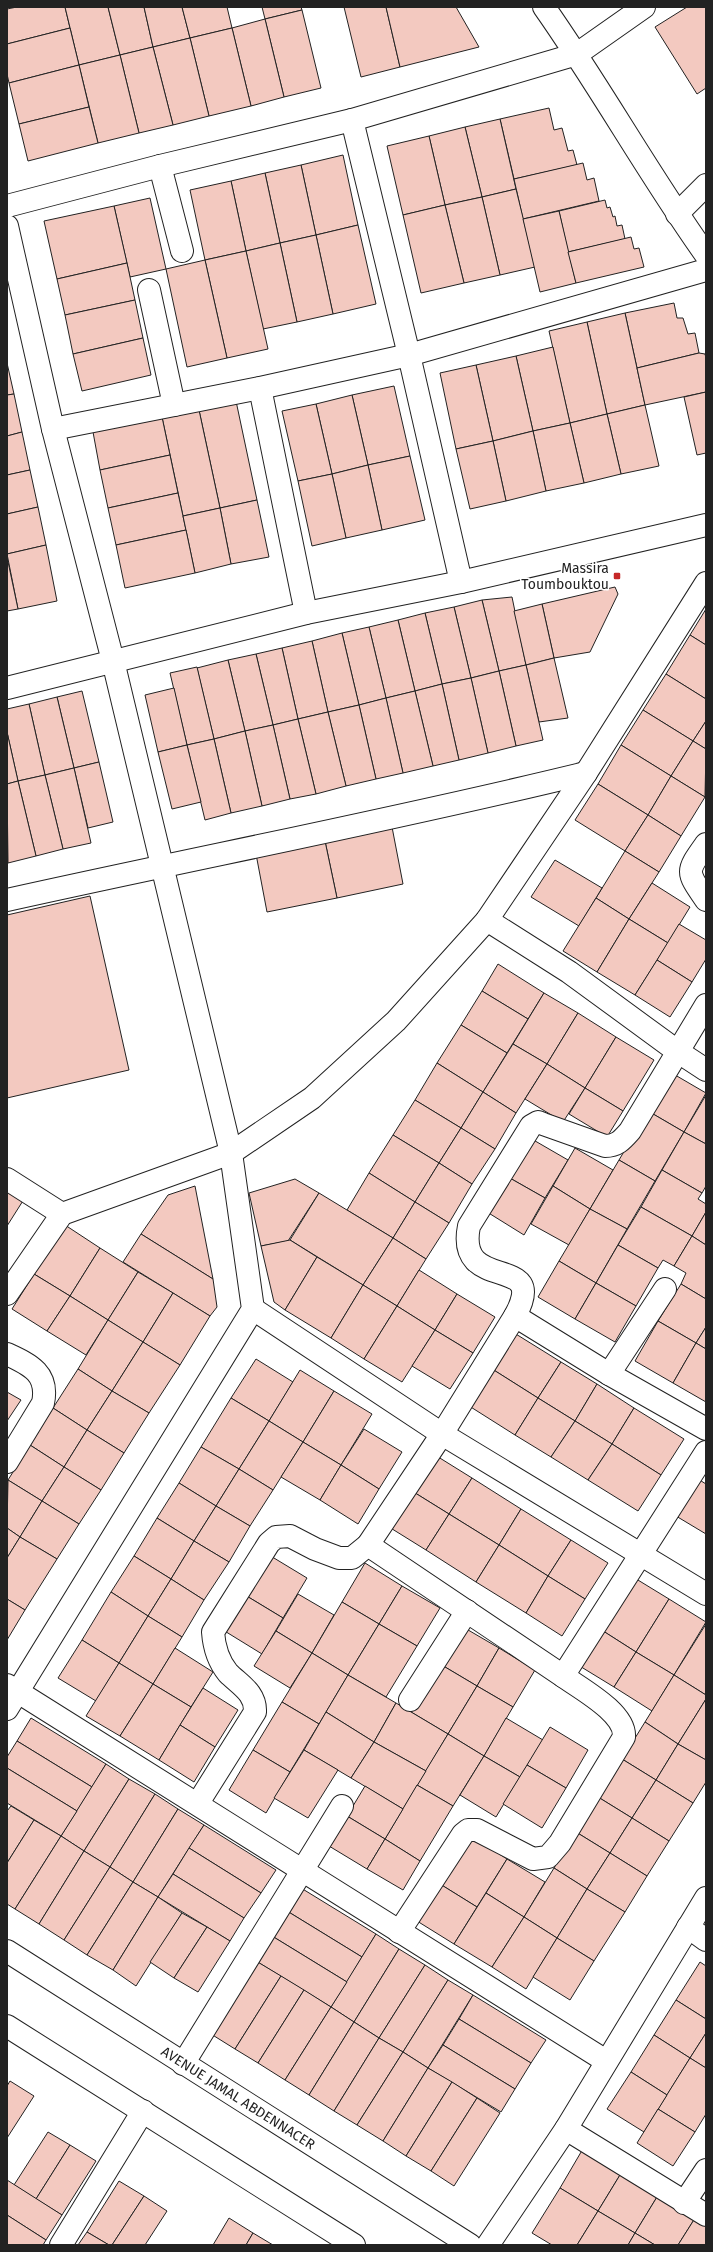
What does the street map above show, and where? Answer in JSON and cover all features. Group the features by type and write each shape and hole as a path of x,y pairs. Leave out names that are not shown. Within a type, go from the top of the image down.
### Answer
{"street":[{"path":"544,7 577,54 677,214 706,255"},
{"path":"7,206 160,166 352,120 577,54 644,7"},
{"path":"352,120 409,355 461,582"},
{"path":"160,166 182,250"},
{"path":"677,214 706,185"},
{"path":"7,226 53,429 114,661 231,1153 253,1309 11,1695 198,1803 399,1932 606,2061"},
{"path":"53,429 260,388 409,355 706,270"},
{"path":"149,290 174,405"},
{"path":"260,388 306,613"},
{"path":"7,688 306,613 461,582 706,525"},
{"path":"7,1294 62,1214 231,1153 312,1098 396,1021 487,920 586,773 706,584"},
{"path":"7,900 162,865 463,803 586,773"},
{"path":"706,844 691,866 690,871 706,900"},
{"path":"487,920 569,972 677,1051 706,1070"},
{"path":"198,1803 255,1712 253,1698 228,1672 219,1656 213,1632 269,1543 276,1537 290,1536 315,1549 339,1558 352,1558 368,1545 442,1434 522,1304 525,1290 521,1283 511,1277 477,1264 470,1254 467,1236 469,1226 531,1126 538,1122 605,1146 615,1145 622,1141 630,1131 706,1005"},
{"path":"7,1179 62,1214"},
{"path":"609,1374 665,1289"},
{"path":"253,1309 442,1434 643,1554 706,1594"},
{"path":"515,1316 609,1374 706,1429"},
{"path":"7,1354 29,1364 44,1384 45,1393 43,1403 7,1462"},
{"path":"563,1676 643,1554 706,1452"},
{"path":"368,1545 563,1676 615,1714 624,1731 624,1737 560,1843 548,1857 533,1859 477,1830 468,1830 463,1834 399,1932"},
{"path":"410,1700 467,1612"},
{"path":"183,2064 342,1806"},
{"path":"488,2245 566,2129 706,1898"},
{"path":"688,1927 706,1940"},
{"name":"AVENUE JAMAL ABDENNACER","path":"7,1951 470,2245"},
{"path":"7,2026 354,2245"},
{"path":"61,2245 143,2111"},
{"path":"566,2129 684,2203 706,2215"},
{"path":"684,2203 706,2170"}],"building":[{"path":"17,7 65,7 70,28 7,44 7,9"},
{"path":"65,7 108,7 120,55 79,65"},
{"path":"108,7 144,7 153,47 120,55"},
{"path":"144,7 182,7 190,38 153,47"},
{"path":"182,7 227,7 232,28 190,38"},
{"path":"262,7 301,7 302,10 265,19"},
{"path":"344,7 386,7 400,67 361,77"},
{"path":"386,7 456,7 479,47 400,67"},
{"path":"687,7 706,7 706,88 697,94 655,27"},
{"path":"302,10 321,88 284,97 265,19"},
{"path":"265,19 284,97 251,106 232,28"},
{"path":"70,28 79,65 9,83 7,74 7,44"},
{"path":"232,28 251,106 209,116 190,38"},
{"path":"190,38 209,116 173,125 153,47"},
{"path":"153,47 173,125 139,133 120,55"},
{"path":"120,55 139,133 98,143 79,65"},
{"path":"79,65 89,107 19,124 9,83"},
{"path":"89,107 98,143 28,161 19,124"},
{"path":"549,108 554,130 562,128 568,151 573,150 577,165 514,179 500,119"},
{"path":"500,119 516,189 482,197 465,127"},
{"path":"465,127 482,197 445,205 429,136"},
{"path":"429,136 445,205 403,215 387,146"},
{"path":"343,155 358,225 316,235 301,165"},
{"path":"583,163 587,180 594,178 599,201 523,219 514,179"},
{"path":"301,165 316,235 280,243 265,173"},
{"path":"265,173 280,243 246,251 231,181"},
{"path":"231,181 246,251 205,260 190,190"},
{"path":"516,189 535,267 500,275 482,197"},
{"path":"482,197 500,275 464,283 445,205"},
{"path":"150,198 166,269 130,277 114,206"},
{"path":"605,200 607,208 610,207 613,217 615,216 617,226 622,225 625,239 568,252 559,211"},
{"path":"445,205 464,283 421,293 403,215"},
{"path":"114,206 127,263 57,279 44,221"},
{"path":"559,211 576,283 540,292 523,219"},
{"path":"358,225 376,304 333,314 316,235"},
{"path":"316,235 333,314 297,322 280,243"},
{"path":"631,237 634,249 639,248 644,267 576,283 568,252"},
{"path":"280,243 297,322 263,329 246,251"},
{"path":"246,251 268,349 227,358 205,260"},
{"path":"205,260 227,358 187,367 166,269"},
{"path":"127,263 135,300 65,315 57,279"},
{"path":"135,300 143,338 73,354 65,315"},
{"path":"674,303 677,318 683,318 688,334 695,333 699,353 637,368 625,313"},
{"path":"625,313 645,405 607,414 587,322"},
{"path":"587,322 607,414 570,423 549,331"},
{"path":"143,338 151,375 82,391 73,354"},
{"path":"553,347 570,423 533,431 516,356"},
{"path":"699,353 705,354 706,358 706,392 645,405 637,368"},
{"path":"516,356 533,431 493,441 476,365"},
{"path":"7,363 14,394 7,395"},
{"path":"476,365 493,441 456,449 440,373"},
{"path":"394,386 410,456 368,465 352,395"},
{"path":"706,392 706,453 697,455 684,397"},
{"path":"14,394 22,432 7,436 7,395"},
{"path":"352,395 368,465 332,474 316,404"},
{"path":"236,401 257,500 220,508 199,410"},
{"path":"316,404 332,474 298,481 282,411"},
{"path":"645,405 659,466 621,474 607,414"},
{"path":"199,410 220,508 183,516 162,417"},
{"path":"607,414 621,474 584,483 570,423"},
{"path":"162,417 170,455 100,470 93,432"},
{"path":"570,423 584,483 546,491 533,431"},
{"path":"533,431 546,491 506,501 493,441"},
{"path":"22,432 30,470 7,475 7,436"},
{"path":"493,441 506,501 470,509 456,449"},
{"path":"170,455 178,493 108,508 100,470"},
{"path":"410,456 425,520 382,530 368,465"},
{"path":"368,465 382,530 346,538 332,474"},
{"path":"30,470 38,507 7,514 7,475"},
{"path":"332,474 346,538 312,546 298,481"},
{"path":"178,493 186,530 116,545 108,508"},
{"path":"257,500 269,557 231,564 220,508"},
{"path":"38,507 46,545 7,554 7,514"},
{"path":"220,508 231,564 195,573 183,516"},
{"path":"186,530 195,573 125,588 116,545"},
{"path":"46,545 57,601 18,609 7,554"},
{"path":"7,557 18,609 7,611"},
{"path":"615,587 618,594 590,652 554,658 542,604"},
{"path":"512,597 526,665 499,671 482,600"},
{"path":"482,600 499,671 471,678 454,607"},
{"path":"542,604 554,658 526,665 514,611"},
{"path":"454,607 471,678 442,684 425,613"},
{"path":"706,609 706,645 690,635"},
{"path":"425,613 442,684 415,691 398,620"},
{"path":"398,620 415,691 386,698 369,627"},
{"path":"369,627 386,698 359,705 342,633"},
{"path":"342,633 359,705 328,712 312,641"},
{"path":"690,635 706,645 706,699 666,674"},
{"path":"312,641 328,712 298,719 282,648"},
{"path":"282,648 298,719 273,725 256,654"},
{"path":"256,654 273,725 245,731 228,660"},
{"path":"554,658 568,718 539,722 526,665"},
{"path":"228,660 245,731 214,739 197,668"},
{"path":"526,665 543,740 516,746 499,671"},
{"path":"197,667 214,739 187,745 170,673"},
{"path":"499,671 516,746 488,753 471,678"},
{"path":"666,674 706,699 706,721 693,741 643,710"},
{"path":"471,678 488,753 459,760 442,684"},
{"path":"442,684 459,760 433,766 415,691"},
{"path":"174,688 187,745 158,752 145,695"},
{"path":"82,691 99,762 74,768 57,697"},
{"path":"415,691 433,766 403,773 386,698"},
{"path":"57,697 74,768 45,775 29,704"},
{"path":"386,698 403,773 376,779 359,705"},
{"path":"29,704 45,775 18,781 7,732 7,709"},
{"path":"359,705 376,779 346,786 328,712"},
{"path":"643,710 693,741 671,776 621,745"},
{"path":"328,712 346,786 316,794 298,719"},
{"path":"298,719 316,794 290,799 273,725"},
{"path":"706,721 706,749 693,741"},
{"path":"273,725 290,799 262,806 245,731"},
{"path":"245,731 262,806 231,813 214,739"},
{"path":"7,732 18,781 7,784"},
{"path":"214,739 231,813 205,820 187,745"},
{"path":"693,741 706,749 705,797 671,776"},
{"path":"187,745 201,802 172,809 158,752"},
{"path":"621,745 671,776 648,815 598,784"},
{"path":"99,762 113,822 88,828 74,768"},
{"path":"74,768 91,843 63,849 45,775"},
{"path":"45,775 63,849 36,856 18,781"},
{"path":"671,776 705,797 681,836 648,815"},
{"path":"18,781 36,856 8,863 7,784"},
{"path":"598,784 648,815 625,851 575,820"},
{"path":"648,815 681,836 659,872 625,851"},
{"path":"392,827 403,884 337,898 325,841"},
{"path":"325,841 337,898 267,912 256,854"},
{"path":"625,851 659,872 629,919 596,898"},
{"path":"555,860 602,888 579,926 531,897"},
{"path":"652,883 690,907 668,943 629,919"},
{"path":"90,896 129,1070 7,1098 7,915"},
{"path":"596,898 629,919 597,972 563,951"},
{"path":"629,919 668,943 635,995 597,972"},
{"path":"679,924 706,940 706,959 692,982 657,960"},
{"path":"657,960 692,982 670,1017 635,995"},
{"path":"498,964 544,993 528,1019 482,991"},
{"path":"482,991 528,1019 507,1053 461,1025"},
{"path":"544,993 578,1013 547,1064 513,1044"},
{"path":"578,1013 616,1037 585,1088 547,1064"},
{"path":"461,1025 507,1053 483,1092 437,1063"},
{"path":"616,1037 654,1060 623,1111 585,1088"},
{"path":"513,1044 547,1064 516,1113 483,1092"},
{"path":"437,1063 483,1092 461,1128 415,1100"},
{"path":"547,1064 585,1088 563,1122 525,1099"},
{"path":"670,1072 706,1093 684,1132 648,1111"},
{"path":"585,1088 623,1111 607,1137 569,1114"},
{"path":"483,1092 516,1113 495,1149 461,1128"},
{"path":"706,1095 706,1144 684,1132"},
{"path":"415,1100 461,1128 439,1163 393,1135"},
{"path":"648,1111 684,1132 655,1181 619,1160"},
{"path":"461,1128 495,1149 472,1184 439,1163"},
{"path":"684,1132 706,1144 706,1186 702,1193 662,1170"},
{"path":"393,1135 439,1163 415,1202 369,1173"},
{"path":"530,1138 568,1160 545,1198 508,1177"},
{"path":"575,1148 613,1170 590,1209 553,1186"},
{"path":"619,1160 655,1181 627,1229 590,1209"},
{"path":"439,1163 472,1184 449,1223 415,1202"},
{"path":"662,1170 702,1193 698,1199 706,1204 706,1212 692,1236 641,1207"},
{"path":"369,1173 415,1202 393,1238 347,1210"},
{"path":"508,1177 545,1198 524,1235 487,1212"},
{"path":"295,1179 319,1193 288,1241 261,1246 249,1193"},
{"path":"7,1185 26,1196 7,1226"},
{"path":"195,1186 213,1279 141,1234 168,1195"},
{"path":"553,1186 590,1209 569,1245 531,1224"},
{"path":"319,1193 393,1238 363,1285 290,1240"},
{"path":"415,1202 449,1223 426,1259 393,1238"},
{"path":"641,1207 692,1236 674,1266 663,1260 658,1268 618,1245"},
{"path":"590,1209 627,1229 596,1283 559,1261"},
{"path":"706,1212 706,1245 692,1236"},
{"path":"65,1225 100,1248 70,1296 34,1274"},
{"path":"141,1234 213,1279 217,1307 210,1316 123,1262"},
{"path":"692,1236 706,1245 706,1299 681,1284 686,1273 674,1266"},
{"path":"393,1238 426,1259 397,1306 363,1285"},
{"path":"290,1240 317,1257 285,1310 274,1302 261,1246"},
{"path":"618,1245 658,1268 636,1306 596,1283"},
{"path":"100,1248 138,1272 108,1320 70,1296"},
{"path":"317,1257 363,1285 331,1338 285,1310"},
{"path":"559,1261 596,1283 575,1319 538,1297"},
{"path":"419,1270 457,1294 435,1330 397,1306"},
{"path":"138,1272 173,1293 143,1342 108,1320"},
{"path":"34,1274 70,1296 47,1331 12,1309"},
{"path":"596,1283 636,1306 615,1342 575,1319"},
{"path":"681,1284 706,1299 706,1327 696,1343 658,1321"},
{"path":"363,1285 397,1306 364,1359 331,1338"},
{"path":"173,1293 210,1316 180,1365 143,1342"},
{"path":"457,1294 495,1317 473,1353 435,1330"},
{"path":"70,1296 108,1320 86,1355 47,1331"},
{"path":"397,1306 435,1330 402,1382 364,1359"},
{"path":"108,1320 143,1342 112,1391 78,1369"},
{"path":"658,1321 696,1343 673,1383 635,1361"},
{"path":"706,1327 706,1349 696,1343"},
{"path":"435,1330 473,1353 450,1389 412,1366"},
{"path":"511,1331 561,1362 538,1398 489,1367"},
{"path":"143,1342 180,1365 149,1413 112,1391"},
{"path":"696,1343 706,1349 706,1402 673,1383"},
{"path":"256,1359 293,1382 269,1421 231,1398"},
{"path":"561,1362 597,1384 575,1421 538,1398"},
{"path":"489,1367 538,1398 515,1435 466,1404"},
{"path":"78,1369 112,1391 87,1430 53,1408"},
{"path":"300,1370 334,1391 303,1442 269,1421"},
{"path":"597,1384 634,1408 612,1444 575,1421"},
{"path":"112,1391 149,1413 124,1453 87,1430"},
{"path":"334,1391 372,1414 341,1465 303,1442"},
{"path":"7,1392 21,1400 7,1421"},
{"path":"231,1398 269,1421 239,1469 201,1447"},
{"path":"538,1398 575,1421 551,1457 515,1435"},
{"path":"53,1408 87,1430 64,1467 30,1445"},
{"path":"634,1408 684,1439 661,1475 612,1444"},
{"path":"269,1421 303,1442 273,1490 239,1469"},
{"path":"575,1421 612,1444 588,1480 551,1457"},
{"path":"364,1429 402,1452 379,1489 341,1465"},
{"path":"87,1430 124,1453 101,1490 64,1467"},
{"path":"303,1442 341,1465 320,1500 281,1477"},
{"path":"612,1444 661,1475 638,1511 588,1480"},
{"path":"30,1445 64,1467 42,1501 8,1480"},
{"path":"201,1447 239,1469 216,1506 179,1483"},
{"path":"435,1455 472,1478 449,1514 412,1491"},
{"path":"341,1465 379,1489 358,1524 320,1500"},
{"path":"64,1467 101,1490 79,1524 42,1501"},
{"path":"239,1469 273,1490 250,1526 216,1506"},
{"path":"472,1478 521,1509 499,1545 449,1514"},
{"path":"698,1479 706,1484 706,1534 676,1516"},
{"path":"8,1480 42,1501 20,1537 7,1528"},
{"path":"179,1483 216,1506 194,1541 157,1518"},
{"path":"412,1491 449,1514 426,1550 389,1527"},
{"path":"42,1501 79,1524 57,1559 20,1537"},
{"path":"216,1506 250,1526 229,1562 194,1541"},
{"path":"521,1509 571,1540 548,1576 499,1545"},
{"path":"449,1514 499,1545 476,1582 426,1550"},
{"path":"157,1518 194,1541 171,1579 134,1556"},
{"path":"7,1528 20,1537 7,1558"},
{"path":"20,1537 57,1559 25,1610 7,1599 7,1558"},
{"path":"571,1540 608,1563 585,1599 548,1576"},
{"path":"194,1541 229,1562 204,1600 171,1579"},
{"path":"499,1545 548,1576 526,1613 476,1582"},
{"path":"269,1555 307,1578 283,1618 245,1595"},
{"path":"134,1556 171,1579 148,1616 111,1592"},
{"path":"365,1563 402,1586 379,1624 342,1602"},
{"path":"548,1576 585,1599 562,1636 526,1613"},
{"path":"633,1577 669,1599 636,1652 600,1629"},
{"path":"171,1579 204,1600 182,1637 148,1616"},
{"path":"402,1586 440,1608 417,1646 379,1624"},
{"path":"111,1592 148,1616 119,1663 82,1640"},
{"path":"298,1594 334,1615 312,1653 276,1631"},
{"path":"245,1595 283,1618 262,1654 223,1630"},
{"path":"7,1599 25,1610 7,1640"},
{"path":"669,1599 706,1622 674,1675 636,1652"},
{"path":"342,1602 379,1624 348,1675 312,1653"},
{"path":"148,1616 182,1637 153,1684 119,1663"},
{"path":"379,1624 417,1646 386,1697 348,1675"},
{"path":"706,1624 706,1695 674,1675"},
{"path":"463,1627 499,1648 477,1686 440,1664"},
{"path":"600,1629 636,1652 614,1687 578,1665"},
{"path":"276,1631 312,1653 290,1688 254,1666"},
{"path":"82,1640 119,1663 96,1701 58,1678"},
{"path":"175,1648 213,1672 191,1707 153,1684"},
{"path":"499,1648 535,1670 513,1707 477,1686"},
{"path":"636,1652 674,1675 652,1711 614,1687"},
{"path":"312,1653 348,1675 319,1724 282,1702"},
{"path":"119,1663 153,1684 120,1736 86,1716"},
{"path":"440,1664 477,1686 448,1734 411,1712"},
{"path":"348,1675 396,1703 374,1742 326,1712"},
{"path":"674,1675 706,1695 706,1699 678,1744 645,1722"},
{"path":"153,1684 191,1707 159,1760 120,1736"},
{"path":"477,1686 513,1707 484,1756 448,1734"},
{"path":"203,1688 238,1710 215,1747 180,1725"},
{"path":"706,1699 706,1760 678,1744"},
{"path":"282,1702 319,1724 290,1772 253,1750"},
{"path":"396,1703 448,1734 426,1771 374,1742"},
{"path":"326,1712 374,1742 351,1778 304,1750"},
{"path":"31,1718 106,1764 92,1787 17,1741"},
{"path":"506,1718 543,1740 520,1777 484,1756"},
{"path":"645,1722 678,1744 656,1780 622,1759"},
{"path":"180,1725 215,1747 194,1782 159,1760"},
{"path":"550,1727 588,1750 566,1788 527,1765"},
{"path":"448,1734 484,1756 453,1806 417,1785"},
{"path":"17,1741 92,1787 77,1811 7,1768 7,1757"},
{"path":"374,1742 426,1771 403,1809 351,1778"},
{"path":"678,1744 706,1760 706,1782 693,1803 656,1780"},
{"path":"253,1750 290,1772 266,1813 229,1790"},
{"path":"304,1750 338,1770 308,1818 274,1798"},
{"path":"484,1756 520,1777 496,1817 460,1795"},
{"path":"622,1759 656,1780 632,1818 598,1797"},
{"path":"106,1764 129,1779 84,1851 61,1836"},
{"path":"527,1765 566,1788 542,1828 503,1804"},
{"path":"7,1768 77,1811 61,1836 7,1803"},
{"path":"129,1779 155,1794 110,1867 84,1851"},
{"path":"656,1780 693,1803 669,1841 632,1818"},
{"path":"417,1785 453,1806 420,1861 385,1839"},
{"path":"365,1786 403,1809 385,1839 347,1816"},
{"path":"155,1794 178,1809 133,1882 110,1867"},
{"path":"598,1797 632,1818 610,1853 576,1832"},
{"path":"11,1806 34,1820 7,1863 7,1811"},
{"path":"178,1809 204,1825 158,1897 133,1882"},
{"path":"347,1816 385,1839 367,1869 329,1846"},
{"path":"632,1818 669,1841 647,1876 610,1853"},
{"path":"34,1820 61,1836 15,1909 7,1904 7,1863"},
{"path":"204,1825 276,1870 261,1893 189,1848"},
{"path":"576,1832 610,1853 587,1889 554,1868"},
{"path":"470,1835 507,1859 477,1907 440,1884"},
{"path":"61,1836 84,1851 39,1924 15,1909"},
{"path":"385,1839 420,1861 403,1890 367,1869"},
{"path":"189,1848 261,1893 244,1918 173,1874"},
{"path":"84,1851 110,1867 64,1940 39,1924"},
{"path":"610,1853 647,1876 625,1912 587,1889"},
{"path":"507,1859 545,1882 524,1917 486,1893"},
{"path":"110,1867 133,1882 87,1955 64,1940"},
{"path":"554,1868 587,1889 557,1938 524,1917"},
{"path":"173,1874 244,1918 230,1941 158,1897"},
{"path":"133,1882 158,1897 113,1970 87,1955"},
{"path":"440,1884 477,1907 454,1944 417,1921"},
{"path":"301,1888 376,1934 362,1957 287,1911"},
{"path":"587,1889 625,1912 594,1961 557,1938"},
{"path":"486,1893 524,1917 492,1967 454,1944"},
{"path":"158,1897 182,1913 136,1986 113,1970"},
{"path":"287,1911 362,1957 347,1982 272,1936"},
{"path":"182,1913 207,1927 174,1978 150,1962"},
{"path":"524,1917 557,1938 526,1989 492,1967"},
{"path":"207,1927 230,1941 198,1992 174,1978"},
{"path":"376,1934 399,1949 354,2022 331,2007"},
{"path":"272,1936 347,1982 331,2007 256,1961"},
{"path":"557,1938 594,1961 570,2000 533,1977"},
{"path":"399,1949 425,1965 379,2038 354,2022"},
{"path":"256,1961 281,1976 235,2049 211,2034"},
{"path":"700,1962 706,1966 706,2019 676,2000"},
{"path":"425,1965 448,1980 403,2052 379,2038"},
{"path":"281,1976 304,1990 258,2063 235,2049"},
{"path":"448,1980 473,1995 428,2068 403,2052"},
{"path":"304,1990 331,2007 285,2080 258,2063"},
{"path":"473,1995 546,2040 531,2063 459,2019"},
{"path":"676,2000 706,2019 706,2033 690,2058 654,2035"},
{"path":"331,2007 354,2022 309,2095 285,2080"},
{"path":"459,2019 531,2063 515,2089 443,2045"},
{"path":"354,2022 379,2038 334,2111 309,2095"},
{"path":"706,2033 706,2068 690,2058"},
{"path":"654,2035 690,2058 667,2095 631,2072"},
{"path":"379,2038 403,2052 357,2125 334,2111"},
{"path":"443,2045 515,2089 501,2112 428,2068"},
{"path":"403,2052 428,2068 383,2141 357,2125"},
{"path":"690,2058 706,2068 706,2114 695,2132 658,2109"},
{"path":"428,2068 452,2082 406,2156 383,2141"},
{"path":"631,2072 667,2095 644,2132 607,2109"},
{"path":"10,2081 34,2096 7,2138 7,2086"},
{"path":"452,2082 477,2098 431,2171 406,2156"},
{"path":"477,2098 500,2113 454,2186 431,2171"},
{"path":"658,2109 695,2132 673,2166 637,2143"},
{"path":"48,2132 70,2145 36,2199 14,2185"},
{"path":"70,2145 96,2161 62,2215 36,2199"},
{"path":"584,2147 623,2170 598,2211 560,2188"},
{"path":"623,2170 660,2192 635,2233 598,2211"},
{"path":"7,2180 62,2215 46,2240 7,2215"},
{"path":"119,2181 144,2196 112,2245 109,2245 87,2232"},
{"path":"560,2188 598,2211 577,2245 552,2245 532,2233"},
{"path":"660,2192 697,2215 678,2245 655,2245 635,2233"},
{"path":"144,2196 167,2211 145,2245 112,2245"},
{"path":"598,2211 635,2233 628,2245 577,2245"},
{"path":"7,2215 46,2240 43,2245 7,2245"},
{"path":"697,2215 706,2221 706,2245 678,2245"},
{"path":"229,2218 253,2233 246,2245 213,2245"},
{"path":"87,2232 109,2245 78,2245"},
{"path":"253,2233 273,2245 246,2245"},
{"path":"635,2233 655,2245 628,2245"}],"place":[{"name":"Massira Toumbouktou","path":"617,576"}]}
